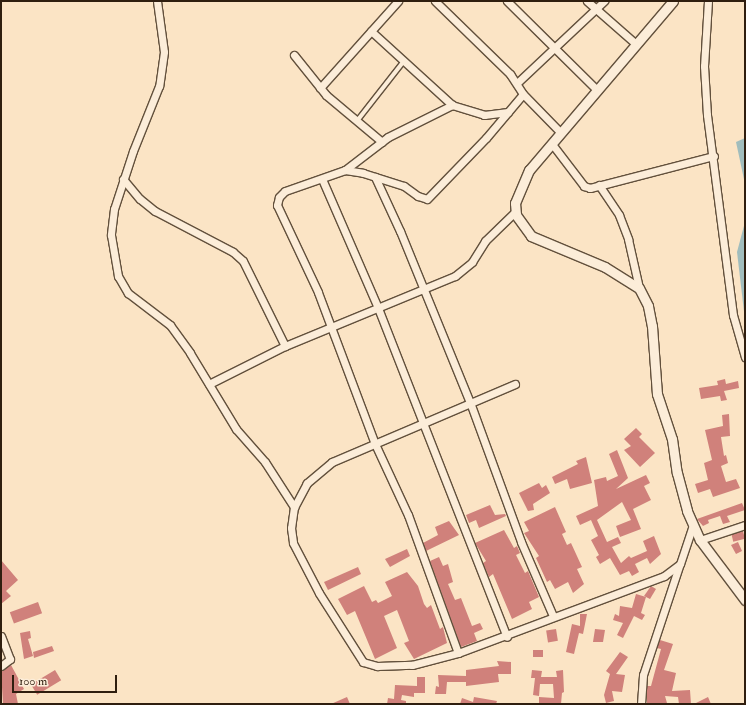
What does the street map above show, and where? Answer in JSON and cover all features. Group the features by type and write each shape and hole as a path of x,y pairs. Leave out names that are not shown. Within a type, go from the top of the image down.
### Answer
{"street":[{"path":"157,1 164,52 159,86 114,209 111,234 118,276 128,293 170,325 209,384 236,429 265,462 294,507"},
{"path":"320,88 398,1"},
{"path":"435,1 517,83 522,94 561,133"},
{"path":"507,1 597,90"},
{"path":"587,1 636,44"},
{"path":"517,83 604,1"},
{"path":"639,288 605,267 531,236 521,224 516,211 515,203 519,188 529,170 673,1"},
{"path":"708,1 704,66 707,116 714,156 733,315 745,357"},
{"path":"371,32 452,105 484,115 508,112"},
{"path":"294,55 320,88 382,142"},
{"path":"345,170 404,186 418,196 427,199 445,182 508,112 522,94"},
{"path":"452,105 382,142 345,170 300,184 285,191 279,197 278,205 332,326 375,444 408,515 458,653"},
{"path":"552,144 584,186 599,186 714,156"},
{"path":"374,177 424,290 471,405 521,542 553,616"},
{"path":"322,178 378,308 421,423 507,637"},
{"path":"124,179 140,199 155,212 233,252 243,262 284,346"},
{"path":"599,186 619,215 628,239 639,288 648,306 652,326 657,394 672,439 677,473 693,525 700,540 745,600"},
{"path":"209,384 284,346 424,290 464,270 472,262 485,241 516,211"},
{"path":"515,384 471,405 421,423 332,462 307,483 294,507 291,528 300,560 355,654 363,662 377,666 412,664 458,653 507,637 553,616 664,576 680,564"},
{"path":"641,704 643,675 693,525"},
{"path":"700,540 745,525"},
{"path":"1,636 8,648 10,659 1,666"}],"lane":[{"path":"357,121 404,61"}],"water":[{"path":"745,138 745,184 736,142"},
{"path":"745,222 745,320 737,252"}],"building":[{"path":"725,379 726,384 738,381 739,388 724,391 727,400 721,401 720,396 701,399 699,388 718,385 717,381"},
{"path":"729,414 730,436 721,437 724,456 726,455 728,463 721,466 726,482 736,479 740,488 713,497 710,489 698,493 695,484 708,480 704,463 712,460 705,430 723,426 722,415"},
{"path":"636,428 642,434 639,437 655,453 640,467 624,450 631,446 624,439"},
{"path":"617,450 628,478 616,489 646,475 650,483 644,486 651,500 633,509 641,529 620,537 616,526 631,520 622,502 597,520 607,542 618,537 621,543 612,547 621,563 629,556 631,558 647,551 643,541 654,536 661,554 650,564 647,558 635,564 639,572 632,576 629,571 620,575 610,558 600,564 596,557 599,555 591,540 598,536 591,520 580,525 576,516 598,506 594,480 606,477 607,481 618,476 609,454"},
{"path":"586,457 592,483 570,489 567,479 555,484 552,477 578,464 576,461"},
{"path":"539,483 542,488 546,485 550,493 533,504 534,510 528,511 519,493"},
{"path":"742,503 745,510 727,516 730,522 723,524 720,516 708,520 709,523 703,526 697,519"},
{"path":"490,505 495,515 505,514 506,516 479,528 476,520 469,523 466,515"},
{"path":"555,507 566,532 562,534 567,545 571,543 582,567 577,569 584,584 573,593 568,582 555,589 550,580 547,582 536,558 539,556 524,533 529,531 524,522"},
{"path":"449,521 459,535 426,551 423,543 438,535 435,527"},
{"path":"504,530 514,548 517,546 520,553 516,555 525,573 528,571 539,597 529,602 532,609 512,619 493,574 489,577 483,563 486,561 475,543"},
{"path":"743,531 745,539 733,542 731,534"},
{"path":"738,542 742,551 736,554 731,545"},
{"path":"407,549 410,556 390,567 385,559"},
{"path":"439,557 443,566 448,564 453,582 448,584 455,600 461,598 472,626 480,623 483,629 474,633 477,641 461,647 430,561"},
{"path":"1,560 18,580 6,591 11,596 1,604"},
{"path":"358,567 361,574 328,590 324,582"},
{"path":"407,572 418,586 424,604 427,608 431,605 440,629 443,627 447,643 414,659 404,643 409,641 397,610 384,616 397,648 375,659 355,611 347,615 338,599 364,586 372,602 376,600 378,603 392,596 385,582"},
{"path":"651,586 656,589 650,599 644,596"},
{"path":"636,594 646,597 641,613 645,615 642,620 634,616 623,638 617,635 623,623 613,620 615,614 619,616 620,606 632,608"},
{"path":"38,602 42,613 14,624 10,612"},
{"path":"580,614 587,614 583,634 579,633 574,654 566,652 572,624 580,626"},
{"path":"556,629 558,641 548,642 546,631"},
{"path":"595,629 605,630 603,642 593,642"},
{"path":"30,631 31,638 28,639 33,656 24,659 20,633"},
{"path":"660,640 673,644 664,670 676,673 672,691 690,690 691,704 679,704 678,697 665,696 667,703 647,704 647,686 651,686 661,649 657,648"},
{"path":"52,646 54,651 34,658 33,652"},
{"path":"533,650 543,650 543,657 533,657"},
{"path":"620,652 628,657 616,674 625,675 622,692 612,691 614,701 606,703 604,695 610,674 606,671"},
{"path":"497,661 511,662 511,674 498,674 499,682 466,686 466,682 447,682 446,694 435,694 436,686 439,687 438,675 466,676 466,670 499,666"},
{"path":"11,665 24,689 16,694 18,704 3,704 1,671"},
{"path":"55,670 61,680 37,695 31,684"},
{"path":"532,670 542,671 541,677 557,677 556,671 563,670 564,692 562,693 561,704 539,704 539,697 554,698 553,684 540,684 539,696 533,695 535,678 531,678"},
{"path":"417,677 425,677 425,693 414,693 414,697 402,695 401,700 406,701 406,704 387,704 388,698 394,699 395,685 417,686"},
{"path":"347,697 350,704 331,704"},
{"path":"474,697 497,701 496,704 460,704 462,698 473,702"},
{"path":"708,697 711,704 694,704"}]}
